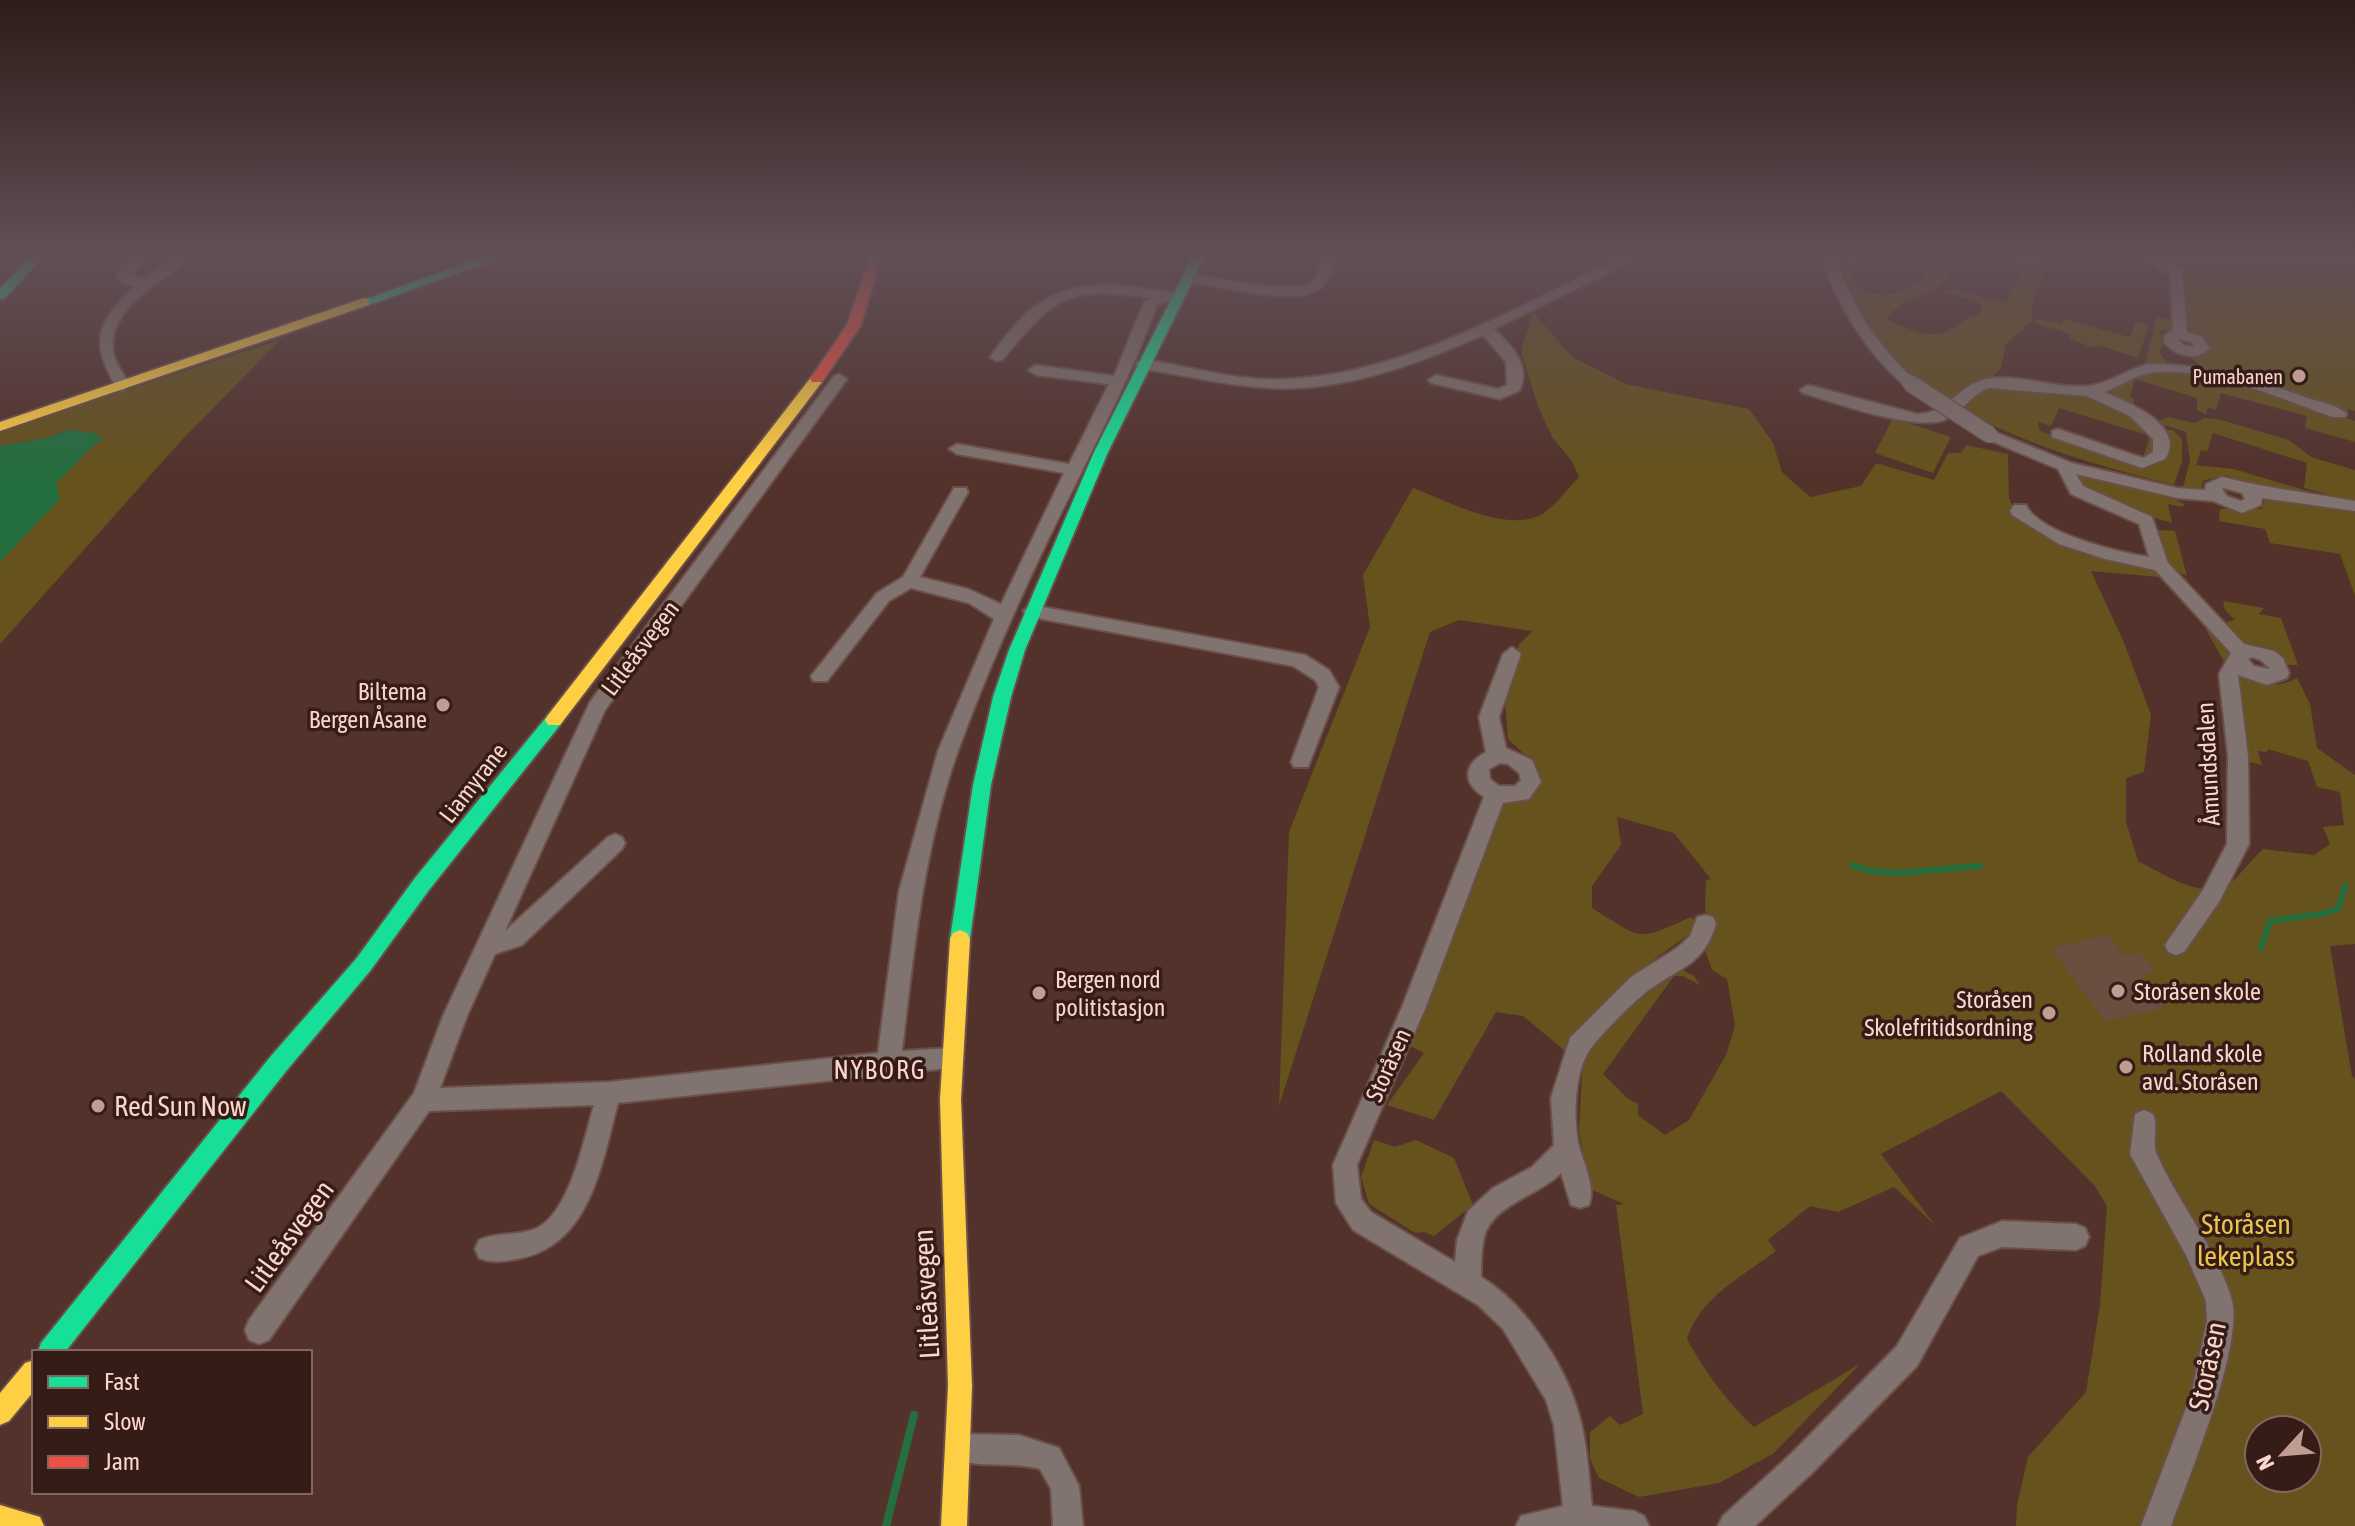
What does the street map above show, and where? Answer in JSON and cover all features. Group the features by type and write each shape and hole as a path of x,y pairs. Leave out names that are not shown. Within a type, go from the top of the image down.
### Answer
{"main road":[{"path":"0,427 293,327"},
{"name":"Liamyrane","path":"52,1350 279,1063 363,965 422,884 486,808 812,387 853,327"},
{"name":"Litleåsvegen","path":"954,1526 961,1448 950,1172 951,1059 964,910 979,800 1003,694 1032,611 1072,513 1161,327"},
{"name":"Liamyrane","path":"41,1350 76,1319"},
{"path":"0,1386 32,1358"},
{"path":"0,1412 32,1374"},
{"path":"0,1518 31,1526"}],"street":[{"path":"113,327 106,351 122,386"},
{"path":"997,357 1022,327"},
{"name":"Litleåsvegen","path":"889,1063 910,891 937,785 958,721 1143,327"},
{"path":"1143,364 1284,384 1347,379 1407,360 1483,327"},
{"path":"1436,380 1500,394 1514,388 1518,378 1516,364 1497,339 1483,327"},
{"name":"Åmundsdalen","path":"1857,327 1883,360 1910,383 1990,435 2067,467 2177,493 2216,496 2214,485 2222,482 2235,483 2252,493 2273,492 2355,506"},
{"path":"2179,327 2179,342 2195,368"},
{"path":"1808,390 1930,420 1944,416 1958,406 1976,386 1992,382 2057,391 2090,391 2147,369 2195,368 2339,414"},
{"path":"1036,370 1118,381"},
{"name":"Litleåsvegen","path":"259,1330 423,1100 455,1016 490,946 597,707 839,379"},
{"path":"2058,434 2142,463 2156,459 2161,453 2162,445 2148,420 2090,391"},
{"path":"957,449 1074,470"},
{"name":"Åmundsdalen","path":"2067,467 2066,472 2077,490 2146,521 2160,565 2240,657 2228,674 2238,756 2238,844 2211,896 2176,945"},
{"path":"820,676 883,597 909,581 960,492"},
{"path":"2020,509 2018,511 2024,517 2073,541 2136,562 2160,565"},
{"path":"909,581 978,601 1000,611 1004,619"},
{"path":"1032,611 1298,660 1322,675 1329,687 1301,762"},
{"path":"1497,755 1489,717 1512,654"},
{"path":"1497,755 1522,763 1531,775 1531,782 1522,793 1505,796 1482,785 1477,772 1483,760 1497,755"},
{"name":"Storåsen","path":"1496,794 1413,1009 1345,1165 1349,1203 1362,1221 1467,1283 1513,1319 1552,1383 1568,1426 1579,1518"},
{"path":"490,946 514,938 615,843"},
{"path":"1580,1196 1567,1149 1563,1098 1578,1046 1639,984 1685,955 1700,941 1705,924"},
{"path":"423,1100 609,1093 951,1059"},
{"path":"488,1249 519,1247 552,1234 580,1192 609,1093"},
{"name":"Storåsen","path":"2144,1122 2142,1154 2196,1248 2219,1300 2220,1321 2205,1395 2156,1526"},
{"path":"1467,1283 1470,1240 1477,1220 1502,1197 1541,1176 1567,1149"},
{"path":"1733,1526 1802,1463 1907,1356 1969,1247 2002,1234 2076,1237"},
{"path":"961,1448 1019,1449 1049,1458 1065,1486 1068,1526"},
{"path":"1531,1526 1556,1519 1579,1518 1634,1526"}],"green space":[{"name":"Storåsen lekeplass","path":"1528,327 1546,327 1572,357 1626,384 1749,409 1773,443 1782,472 1810,497 1861,486 1876,463 1934,480 1948,453 1961,453 1966,445 2008,454 2009,498 2016,516 2156,569 2232,650 2226,665 2204,626 2159,577 2091,571 2125,645 2151,715 2144,772 2126,778 2126,822 2138,861 2194,887 2217,889 2228,885 2263,849 2314,855 2330,844 2323,827 2344,825 2340,792 2317,787 2308,761 2268,749 2267,752 2258,751 2262,765 2245,761 2235,684 2239,674 2268,684 2282,684 2297,678 2310,704 2317,748 2355,775 2355,944 2330,946 2355,1079 2355,1526 2016,1526 2017,1505 2028,1457 2086,1392 2100,1305 2107,1206 2094,1185 2001,1091 1881,1154 1935,1225 1894,1187 1838,1212 1810,1206 1768,1240 1776,1251 1712,1299 1693,1324 1687,1339 1694,1351 1726,1397 1754,1427 1860,1364 1773,1454 1719,1483 1639,1497 1599,1478 1590,1459 1590,1432 1610,1416 1620,1425 1643,1414 1616,1205 1624,1204 1588,1188 1579,1129 1583,1057 1661,975 1679,968 1694,976 1700,985 1683,976 1674,976 1603,1074 1627,1098 1638,1104 1638,1115 1665,1135 1689,1120 1726,1055 1735,1026 1727,979 1712,970 1705,950 1710,929 1705,909 1706,880 1711,879 1674,833 1617,817 1621,845 1592,886 1592,908 1631,932 1640,934 1659,931 1691,917 1696,921 1695,930 1652,961 1565,1051 1523,1016 1496,1012 1434,1120 1387,1105 1424,1053 1405,1043 1471,893 1501,800 1528,796 1540,779 1525,755 1508,739 1505,701 1519,644 1533,631 1459,620 1430,632 1279,1106 1289,832 1370,627 1363,575 1413,488 1478,514 1497,518 1530,519 1544,513 1579,477 1572,461 1552,437 1538,406 1521,351"},
{"path":"1868,327 1906,327 1935,334 1954,327 2025,327 2006,344 2001,368 1992,378 1962,390 1951,402 1906,370"},
{"path":"2048,327 2094,327 2130,337 2133,327 2148,327 2138,358 2101,346 2085,347 2069,338 2070,334"},
{"path":"2154,327 2172,327 2160,331 2164,345 2159,351 2168,365 2144,366"},
{"path":"2187,327 2355,327 2355,411 2348,409 2347,415 2240,381 2242,374 2208,369 2186,353 2204,352 2209,347"},
{"path":"280,340 180,442 0,644 0,562 56,483 94,445 68,430 45,438 0,446 0,431"},
{"path":"2138,371 2201,372 2355,421 2355,442 2305,428 2307,416 2221,393 2216,410 2208,407 2206,414 2197,410 2197,398 2135,379 2130,397 2134,399 2134,406 2145,412 2090,391"},
{"path":"2000,384 2058,394 2081,393 2102,399 2152,429 2157,453 2142,460 2149,440 2147,435 2059,408 2051,426 2038,422 2040,431 2145,466 2161,462 2165,454 2159,429 2173,430 2182,439 2182,461 2174,485 2064,454 1959,408 1977,393"},
{"path":"2168,417 2195,423 2204,418 2218,419 2289,440 2311,457 2355,470 2355,502 2304,488 2307,463 2213,433 2207,452 2201,450 2196,465 2234,469 2324,496 2249,484 2226,475 2203,481 2201,488 2183,487 2190,461 2186,432 2155,422"},
{"path":"1893,418 1951,437 1933,473 1875,453"},
{"path":"2084,476 2170,497 2184,504 2183,507 2168,504 2172,523 2096,494 2077,478"},
{"path":"2266,498 2355,512 2355,596 2340,554 2270,543 2265,529 2219,521 2220,509 2261,509"},
{"path":"2158,530 2175,531 2187,576 2171,568"},
{"path":"2223,601 2264,608 2259,614 2281,618 2298,665 2289,665 2238,641 2226,622 2235,620 2225,610"},
{"path":"1374,1140 1395,1147 1416,1140 1454,1158 1473,1205 1434,1236 1415,1233 1369,1204 1361,1177"}],"shaded area":[{"path":"68,430 97,433 104,439 56,483 60,499 0,562 0,446 45,438"}],"building":[{"name":"Storåsen skole","path":"2109,935 2124,955 2140,952 2155,972 2140,975 2165,1008 2105,1021 2051,948"}],"waterway":[{"path":"1852,865 1870,871 1900,873 1980,866"},
{"path":"2261,948 2270,921 2327,913 2339,908 2345,886"},
{"path":"886,1526 914,1415"}],"traffic: fast":[{"path":"960,939 982,785 1002,697 1017,650 1101,452 1163,327"},
{"path":"52,1350 279,1063 363,965 422,884 554,720"}],"traffic: slow":[{"path":"0,427 291,327"},
{"path":"554,720 817,379"},
{"path":"954,1526 960,1386 950,1099 960,939"},
{"path":"0,1412 32,1374"},
{"path":"0,1518 31,1526"}],"traffic: jam":[{"path":"817,379 852,327"}],"place":[{"name":"Pumabanen","path":"2299,376"},
{"name":"Biltema Bergen Åsane","path":"443,705"},
{"name":"Storåsen skole","path":"2118,991"},
{"name":"Bergen nord politistasjon","path":"1039,993"},
{"name":"Storåsen Skolefritidsordning","path":"2049,1013"},
{"name":"Rolland skole avd. Storåsen","path":"2126,1067"},
{"name":"Red Sun Now","path":"98,1106"}],"district":[{"name":"NYBORG","path":"880,1070"}]}
